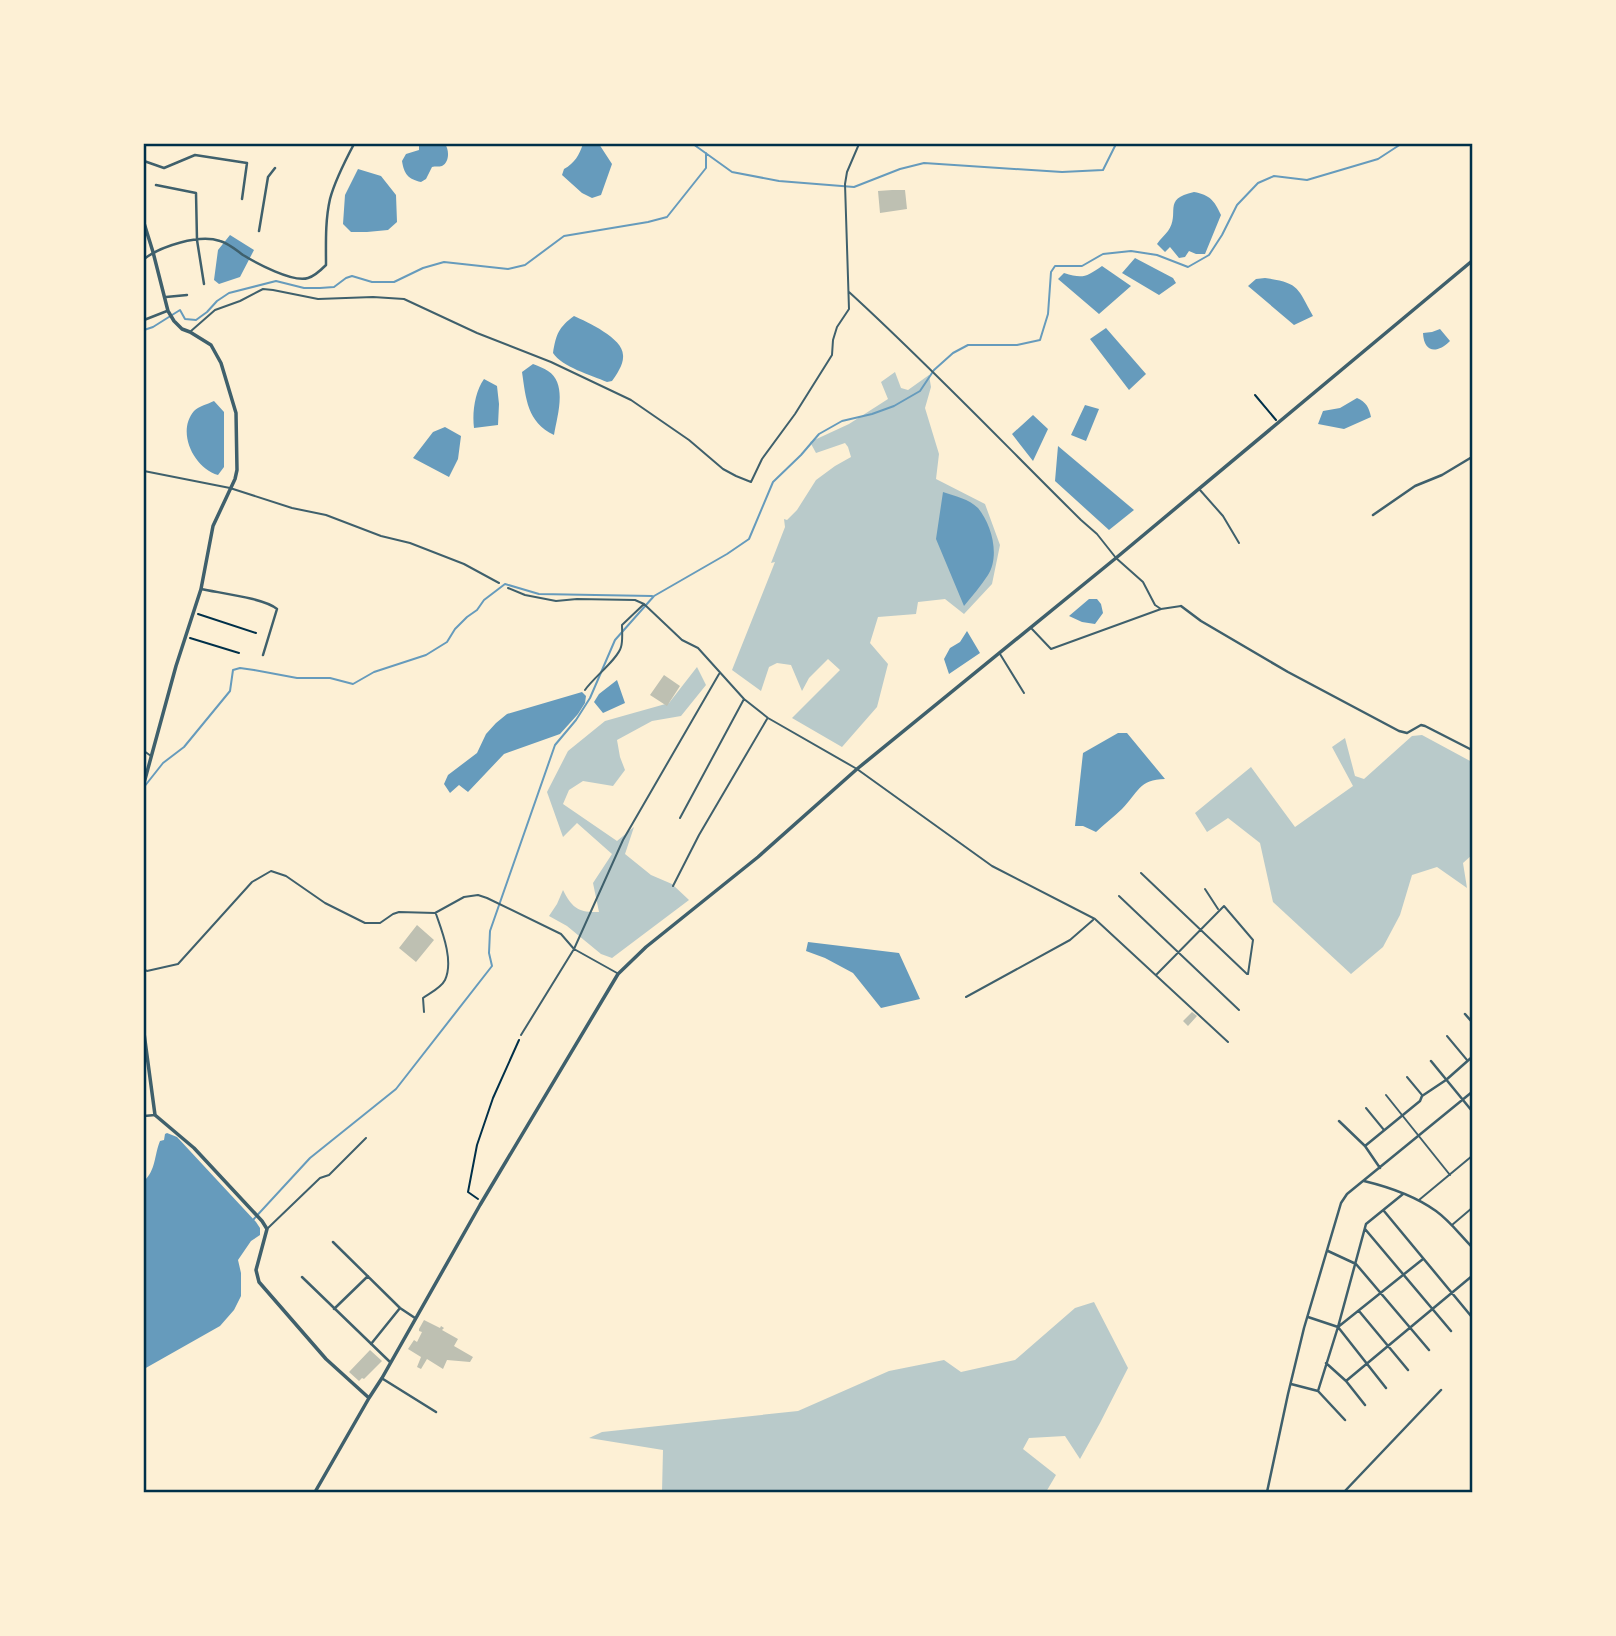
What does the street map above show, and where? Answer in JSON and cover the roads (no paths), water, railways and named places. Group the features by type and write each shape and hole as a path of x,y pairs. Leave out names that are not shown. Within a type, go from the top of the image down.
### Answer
{"street":[{"path":"144,259 153,252 206,238 222,241 258,265 300,279 308,278 326,265 330,201 354,144"},
{"path":"144,161 164,168 195,155 247,163 242,199"},
{"path":"259,231 268,177 275,168"},
{"path":"156,185 196,193 197,240 204,284"},
{"path":"144,226 168,311 173,320 182,329 212,345 217,352 236,413 237,470 213,526 201,589 144,782"},
{"path":"315,1493 482,1202 618,974 646,947 758,857 856,769 1199,490 1472,261"},
{"path":"165,298 187,295"},
{"path":"144,320 168,311"},
{"path":"1373,515 1415,486 1442,475 1472,457"},
{"path":"201,589 256,601 277,609 263,655"},
{"path":"1181,606 1201,621 1287,672 1399,731 1407,733 1421,725 1425,726 1472,750"},
{"path":"1465,1014 1472,1022"},
{"path":"144,1033 155,1115 194,1148 262,1221 267,1229 256,1270 259,1282 326,1359 369,1398"},
{"path":"1365,1146 1472,1057"},
{"path":"1431,1060 1472,1111"},
{"path":"1267,1493 1290,1383 1341,1203 1347,1194 1472,1092"},
{"path":"144,1116 155,1115"},
{"path":"1339,1121 1365,1146 1380,1168"},
{"path":"1364,1181 1419,1200 1438,1212 1472,1246"},
{"path":"1318,1391 1366,1224 1404,1194"},
{"path":"1384,1211 1471,1316"},
{"path":"1365,1228 1451,1331"},
{"path":"333,1242 400,1308 415,1318"},
{"path":"1327,1251 1356,1264 1429,1350"},
{"path":"1338,1327 1424,1259"},
{"path":"334,1309 368,1276"},
{"path":"1346,1381 1472,1276"},
{"path":"302,1278 390,1362"},
{"path":"370,1345 400,1308"},
{"path":"1359,1311 1408,1370"},
{"path":"1308,1317 1338,1327 1386,1388"},
{"path":"1326,1363 1346,1381 1365,1405"},
{"path":"382,1378 436,1412"},
{"path":"1290,1383 1318,1391 1345,1420"},
{"path":"1344,1493 1441,1390"}],"lane":[{"path":"190,332 215,310 263,289 318,299 404,299 422,309 551,362 631,400 690,440 723,469 751,482 762,459 795,414 832,355 837,327 849,309 845,184 859,144"},
{"path":"849,291 1097,534 1116,558 1143,582 1155,605 1161,609"},
{"path":"144,471 230,488 326,516 381,536 410,543 464,564 499,583"},
{"path":"1199,490 1223,516 1239,543"},
{"path":"508,588 543,600 635,600 644,604 682,640 698,648 744,699 768,718 856,769 992,866 1095,919 1228,1042"},
{"path":"585,690 621,648 622,625 644,604"},
{"path":"1031,628 1051,649 1161,609 1181,606"},
{"path":"999,653 1024,693"},
{"path":"521,1035 574,949 623,840 719,673"},
{"path":"680,818 744,699"},
{"path":"673,886 699,835 768,718"},
{"path":"144,751 151,756"},
{"path":"144,970 178,964 252,881 271,871 286,876 325,903 365,923 380,923 400,912 435,913 464,897 478,895 561,934 574,949 618,974"},
{"path":"1141,873 1200,930 1248,974 1253,940 1224,906 1219,910 1200,930 1156,975"},
{"path":"1205,890 1219,910"},
{"path":"1118,896 1239,1010"},
{"path":"424,1012 424,998 445,979 447,965 447,943 435,913"},
{"path":"966,998 1070,940 1095,919"},
{"path":"1447,1036 1468,1061"},
{"path":"1407,1077 1422,1096"},
{"path":"1386,1095 1450,1175"},
{"path":"1366,1108 1384,1130"},
{"path":"267,1229 320,1178 329,1175 366,1138"},
{"path":"1419,1200 1472,1156"},
{"path":"1452,1225 1472,1208"}],"water":[{"path":"419,144 445,144 448,152 445,164 432,167 426,179 421,182 407,175 402,161 406,154 419,150"},
{"path":"583,144 599,144 612,164 601,195 592,198 582,193 562,175"},
{"path":"358,169 381,176 396,195 397,222 388,230 351,232 343,224 345,195"},
{"path":"1194,192 1211,199 1221,215 1205,254 1189,251 1185,257 1179,258 1170,247 1165,252 1157,244 1168,231 1175,203 1184,195"},
{"path":"230,235 254,250 240,277 219,284 214,280 218,250"},
{"path":"1135,258 1173,278 1176,283 1159,295 1122,273"},
{"path":"1102,266 1131,286 1099,314 1058,279 1064,273 1084,276"},
{"path":"1256,279 1285,282 1296,288 1313,316 1294,325 1248,286"},
{"path":"574,316 603,331 621,349 622,362 612,381 607,382 577,370 553,353 559,332"},
{"path":"1106,328 1146,374 1129,390 1090,339"},
{"path":"1440,329 1450,341 1440,348 1429,348 1423,333"},
{"path":"533,364 548,371 558,384 560,401 554,435 538,423 529,409 522,372"},
{"path":"484,379 497,386 498,425 474,428 475,402"},
{"path":"1357,398 1367,405 1371,417 1344,429 1318,424 1323,411 1340,408"},
{"path":"214,401 224,412 224,467 218,475 209,471 195,457 187,439 189,419 194,411"},
{"path":"1085,405 1099,409 1086,441 1071,435"},
{"path":"1033,415 1048,429 1033,461 1012,434"},
{"path":"445,427 461,436 458,459 449,477 413,458 433,432"},
{"path":"1058,446 1134,510 1109,530 1055,481"},
{"path":"943,492 966,500 978,508 993,541 992,567 964,606 936,539"},
{"path":"1089,599 1097,599 1101,604 1103,613 1095,624 1069,616"},
{"path":"967,631 980,653 949,674 944,659 950,648 960,642"},
{"path":"617,680 625,703 603,713 594,702 599,694"},
{"path":"582,692 586,696 585,703 560,734 504,754 468,792 459,785 450,793 444,784 448,775 477,753 486,734 507,714"},
{"path":"1118,733 1127,733 1165,779 1144,784 1122,809 1096,832 1083,826 1075,826 1083,753"},
{"path":"808,942 899,953 920,999 881,1008 853,973 806,951"},
{"path":"167,1133 177,1137 256,1222 260,1235 251,1241 238,1260 241,1296 234,1310 220,1326 144,1369 144,1181 153,1167 160,1141 164,1140"}],"waterway":[{"path":"693,144 732,172 779,181 854,187 900,169 924,163 1062,172 1103,170 1116,144"},
{"path":"252,1221 310,1158 396,1089 492,966 489,953 490,931 555,745 590,698 615,640 654,596 749,539 773,482 819,434 842,421 894,406 920,391 934,370 953,353 968,345 1017,345 1040,340 1048,314 1051,272 1055,266 1082,266 1103,254 1131,251 1157,255 1188,267 1209,255 1237,205 1258,183 1274,176 1307,180 1378,159 1401,144"},
{"path":"144,330 180,310 185,319 196,320 229,293 276,281 304,288 320,288 334,287 352,276 372,282 394,282 423,268 444,262 508,269 525,265 564,236 667,217 706,168 706,153"},
{"path":"144,787 163,763 184,747 230,691 233,670 240,668 297,678 330,678 353,684 374,672 426,655 447,642 455,629 477,610 484,600 505,584 539,594 652,596"}]}
